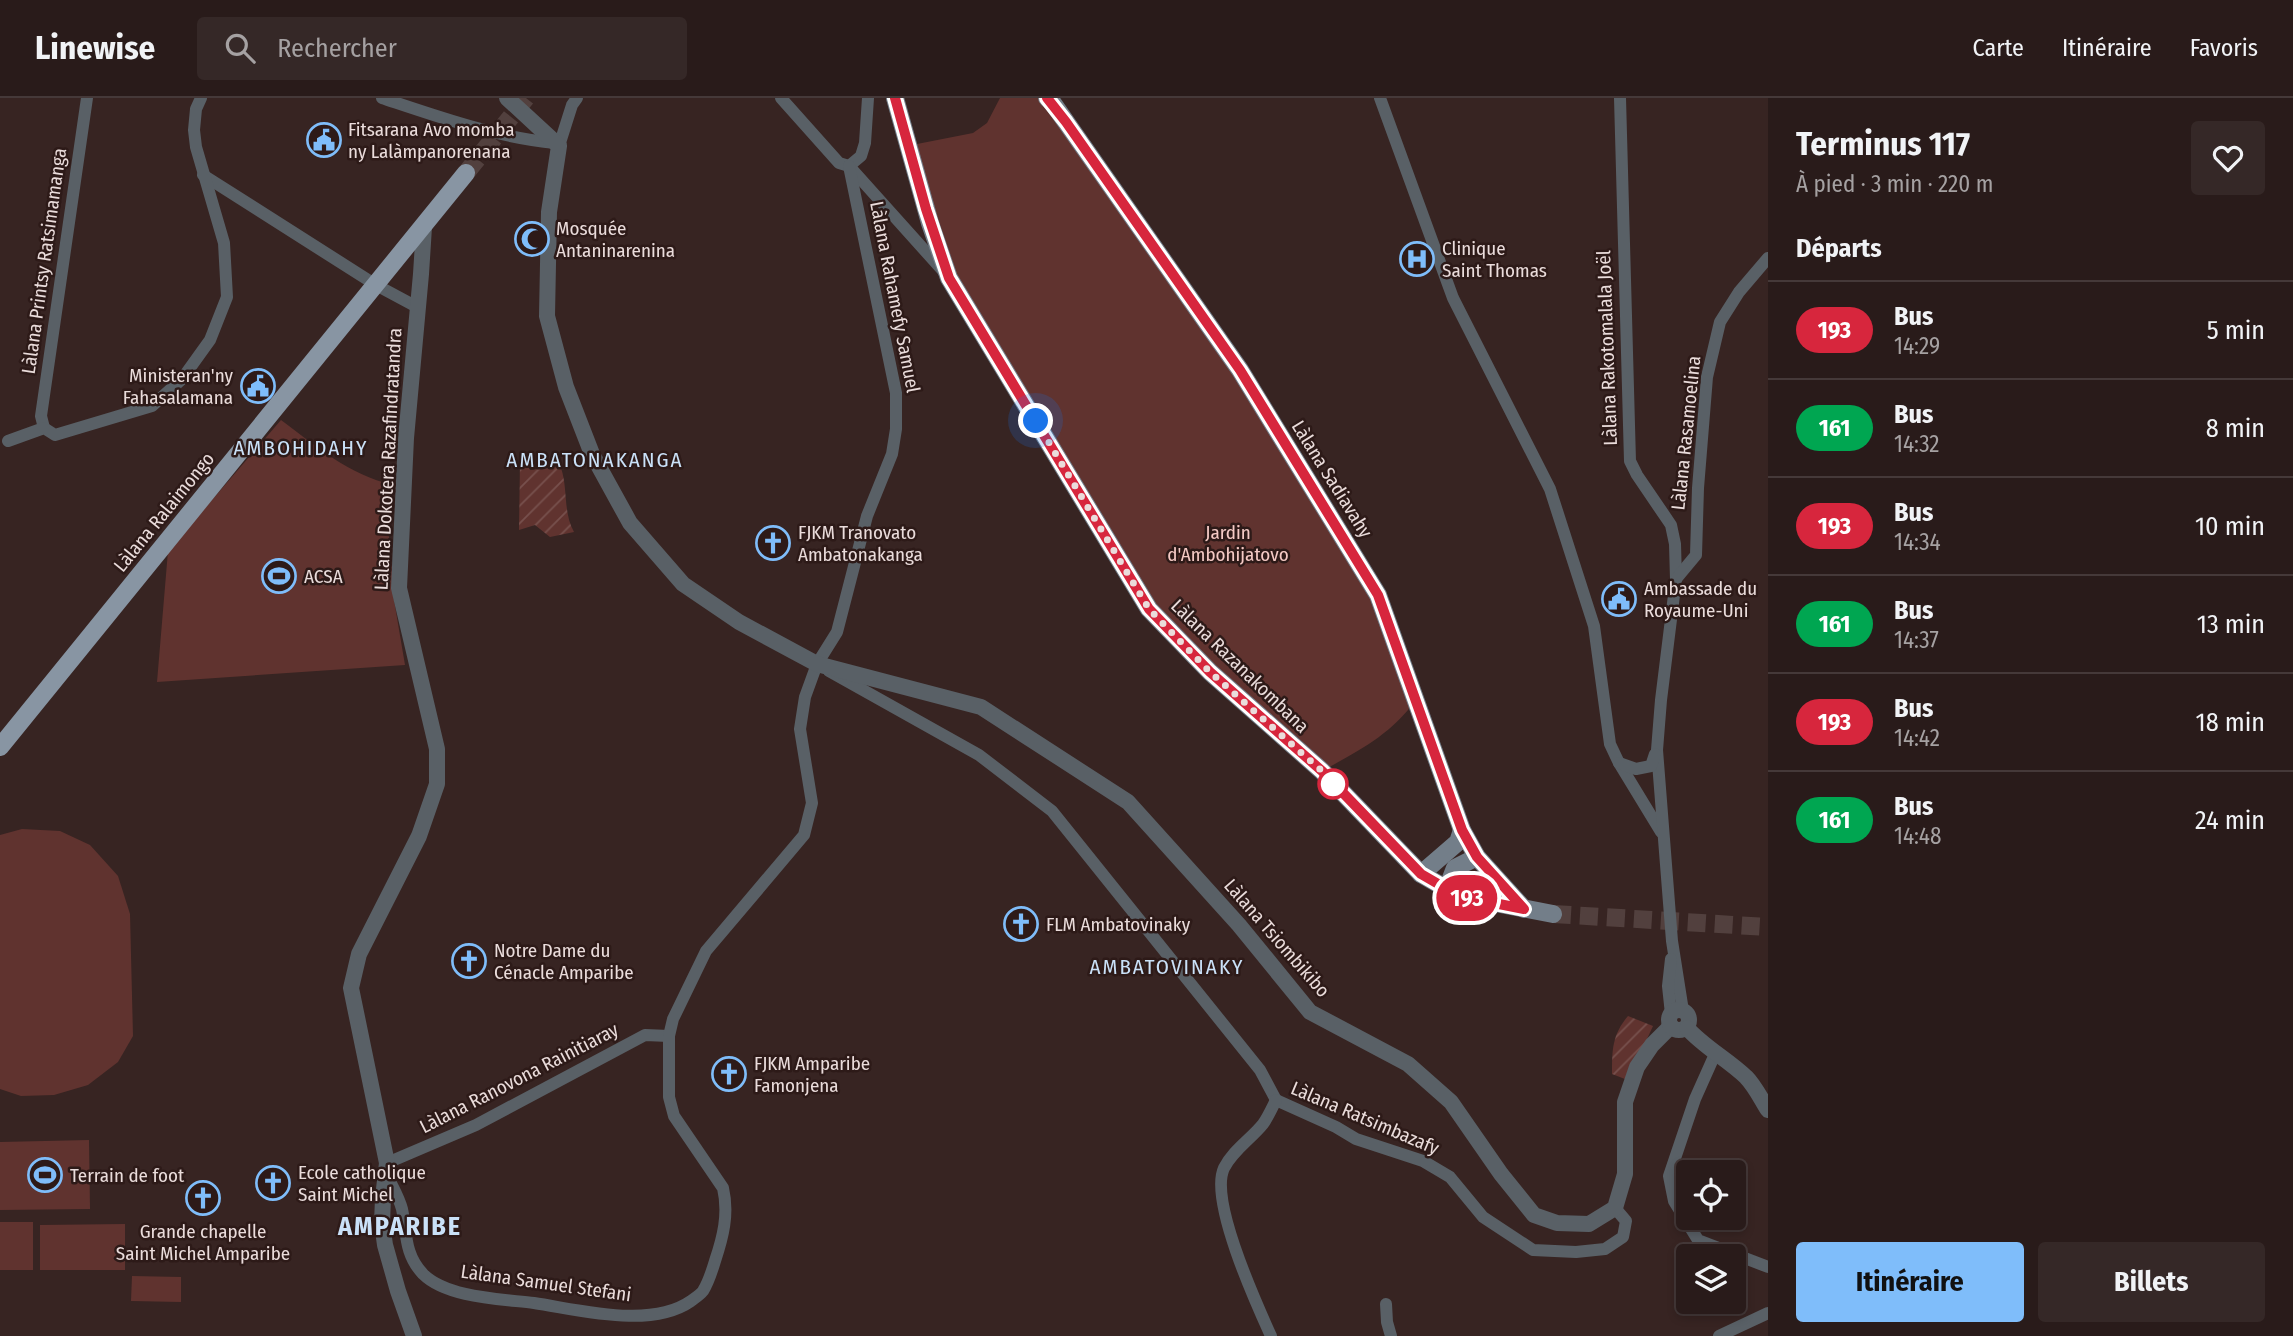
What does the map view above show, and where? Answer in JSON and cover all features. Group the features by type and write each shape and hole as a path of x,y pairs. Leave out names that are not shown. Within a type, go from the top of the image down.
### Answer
{"main road":[{"name":"Làlana Razanakombana","path":"895,98 927,214 949,278 1149,609 1210,672 1322,771 1421,874 1459,896 1553,914"},
{"name":"Làlana Sadiavahy","path":"1050,99 1240,370 1378,595 1462,830 1477,857 1524,909"},
{"name":"Làlana Ralaimongo","path":"0,747 466,173"},
{"path":"1421,874 1458,842 1462,830"},
{"path":"1447,889 1455,867 1477,857"}],"street":[{"name":"Làlana Printsy Ratsimamanga","path":"44,428 41,416 87,98"},
{"path":"9,441 44,428 55,435 152,406 182,379 210,340 227,297 224,243 203,175 194,130 196,109 201,98"},
{"path":"382,98 457,123 524,140 557,144"},
{"path":"507,98 557,144"},
{"path":"557,144 577,98"},
{"path":"781,98 839,163 849,166 949,278"},
{"path":"849,166 861,156 868,98"},
{"path":"1380,98 1452,298 1550,489 1594,626 1610,744 1619,764 1663,835"},
{"name":"Làlana Rakotomalala Joël","path":"1620,98 1630,461 1671,525 1675,544 1676,579 1657,750 1678,1019"},
{"name":"Làlana Tsiombikibo","path":"557,144 549,212 547,316 566,387 592,454 630,523 683,584 739,622 817,664 981,707 1128,802 1239,925 1310,1012 1408,1064 1451,1102 1534,1216 1558,1223 1589,1224 1615,1208"},
{"name":"Làlana Rahamefy Samuel","path":"817,664 837,632 867,516 892,454 896,429 896,393 849,166"},
{"path":"203,175 376,285 417,307"},
{"name":"Làlana Dokotera Razafindratandra","path":"414,1336 385,1245 382,1223 387,1169 351,988 359,954 419,836 437,784 436,749 399,588 406,438 424,227"},
{"name":"Làlana Rasamoelina","path":"1676,579 1696,555 1698,488 1707,377 1720,322 1739,292 1768,258"},
{"path":"817,664 979,755 1052,811 1260,1070 1276,1100 1264,1123 1224,1168 1221,1192 1234,1247 1271,1336"},
{"name":"Làlana Samuel Stefani","path":"387,1169 402,1210 408,1252 422,1273 439,1286 472,1294 610,1314 652,1316 679,1309 702,1293 723,1238 726,1202 723,1188 674,1116 669,1097 669,1036 673,1019 706,951 804,835 812,803 800,729 805,697 817,664"},
{"path":"1619,764 1636,769 1651,766 1657,750"},
{"path":"1615,1208 1625,1174 1625,1102 1637,1067 1651,1045 1678,1019 1699,1041 1749,1079 1768,1110"},
{"name":"Làlana Ranovona Rainitiaray","path":"387,1169 645,1035 669,1036"},
{"path":"1716,1052 1695,1100 1668,1176 1674,1201 1698,1241 1768,1267"},
{"name":"Làlana Ratsimbazafy","path":"1276,1100 1356,1139 1423,1161 1450,1177 1483,1217 1533,1250 1605,1250 1623,1237 1626,1221 1615,1208"},
{"path":"1385,1304 1391,1336"},
{"path":"1719,1336 1768,1313"}],"green space":[{"name":"Jardin d'Ambohijatovo","path":"1000,98 1041,98 1052,102 1373,585 1416,700 1384,733 1322,771 1149,609 949,278 917,144 973,133 987,123"},
{"name":"ACSA","path":"281,420 347,467 393,485 389,536 394,600 405,665 157,682 168,551"},
{"path":"520,463 528,465 530,470 561,468 568,517 574,532 550,537 535,525 519,530"},
{"path":"22,829 60,831 90,845 118,876 130,914 133,1036 118,1062 88,1085 54,1095 21,1096 0,1089 0,835"},
{"path":"1628,1016 1653,1026 1625,1079 1612,1074 1612,1057 1616,1036"},
{"name":"Terrain de foot","path":"89,1140 90,1209 0,1210 0,1142"},
{"path":"0,1222 33,1222 33,1270 0,1270"},
{"path":"125,1224 125,1270 40,1270 40,1225"},
{"path":"132,1276 181,1277 181,1302 131,1301"}],"tunnel":[{"path":"466,173 526,98"},
{"path":"1553,914 1768,927"}],"bus line":[{"name":"193","path":"895,98 926,209 949,278 1149,609 1210,672 1322,771 1421,874 1459,896 1524,909 1477,857 1462,830 1378,595 1240,370 1047,98"}],"place":[{"name":"Fitsarana Avo momba ny Lalàmpanorenana","path":"324,140"},
{"name":"Mosquée Antaninarenina","path":"532,239"},
{"name":"Clinique Saint Thomas","path":"1417,259"},
{"name":"Ministeran'ny Fahasalamana","path":"258,386"},
{"name":"FJKM Tranovato Ambatonakanga","path":"773,543"},
{"name":"ACSA","path":"279,576"},
{"name":"Ambassade du Royaume-Uni","path":"1619,599"},
{"name":"FLM Ambatovinaky","path":"1021,924"},
{"name":"Notre Dame du Cénacle Amparibe","path":"469,961"},
{"name":"FJKM Amparibe Famonjena","path":"729,1074"},
{"name":"Terrain de foot","path":"45,1175"},
{"name":"Ecole catholique Saint Michel","path":"273,1183"},
{"name":"Grande chapelle Saint Michel Amparibe","path":"203,1198"}],"district":[{"name":"AMBOHIDAHY","path":"301,448"},
{"name":"AMBATONAKANGA","path":"595,460"},
{"name":"AMBATOVINAKY","path":"1167,967"},
{"name":"AMPARIBE","path":"400,1226"}],"route":[{"path":"1036,421 1149,609 1210,672 1322,771 1340,791 1333,784"}]}
